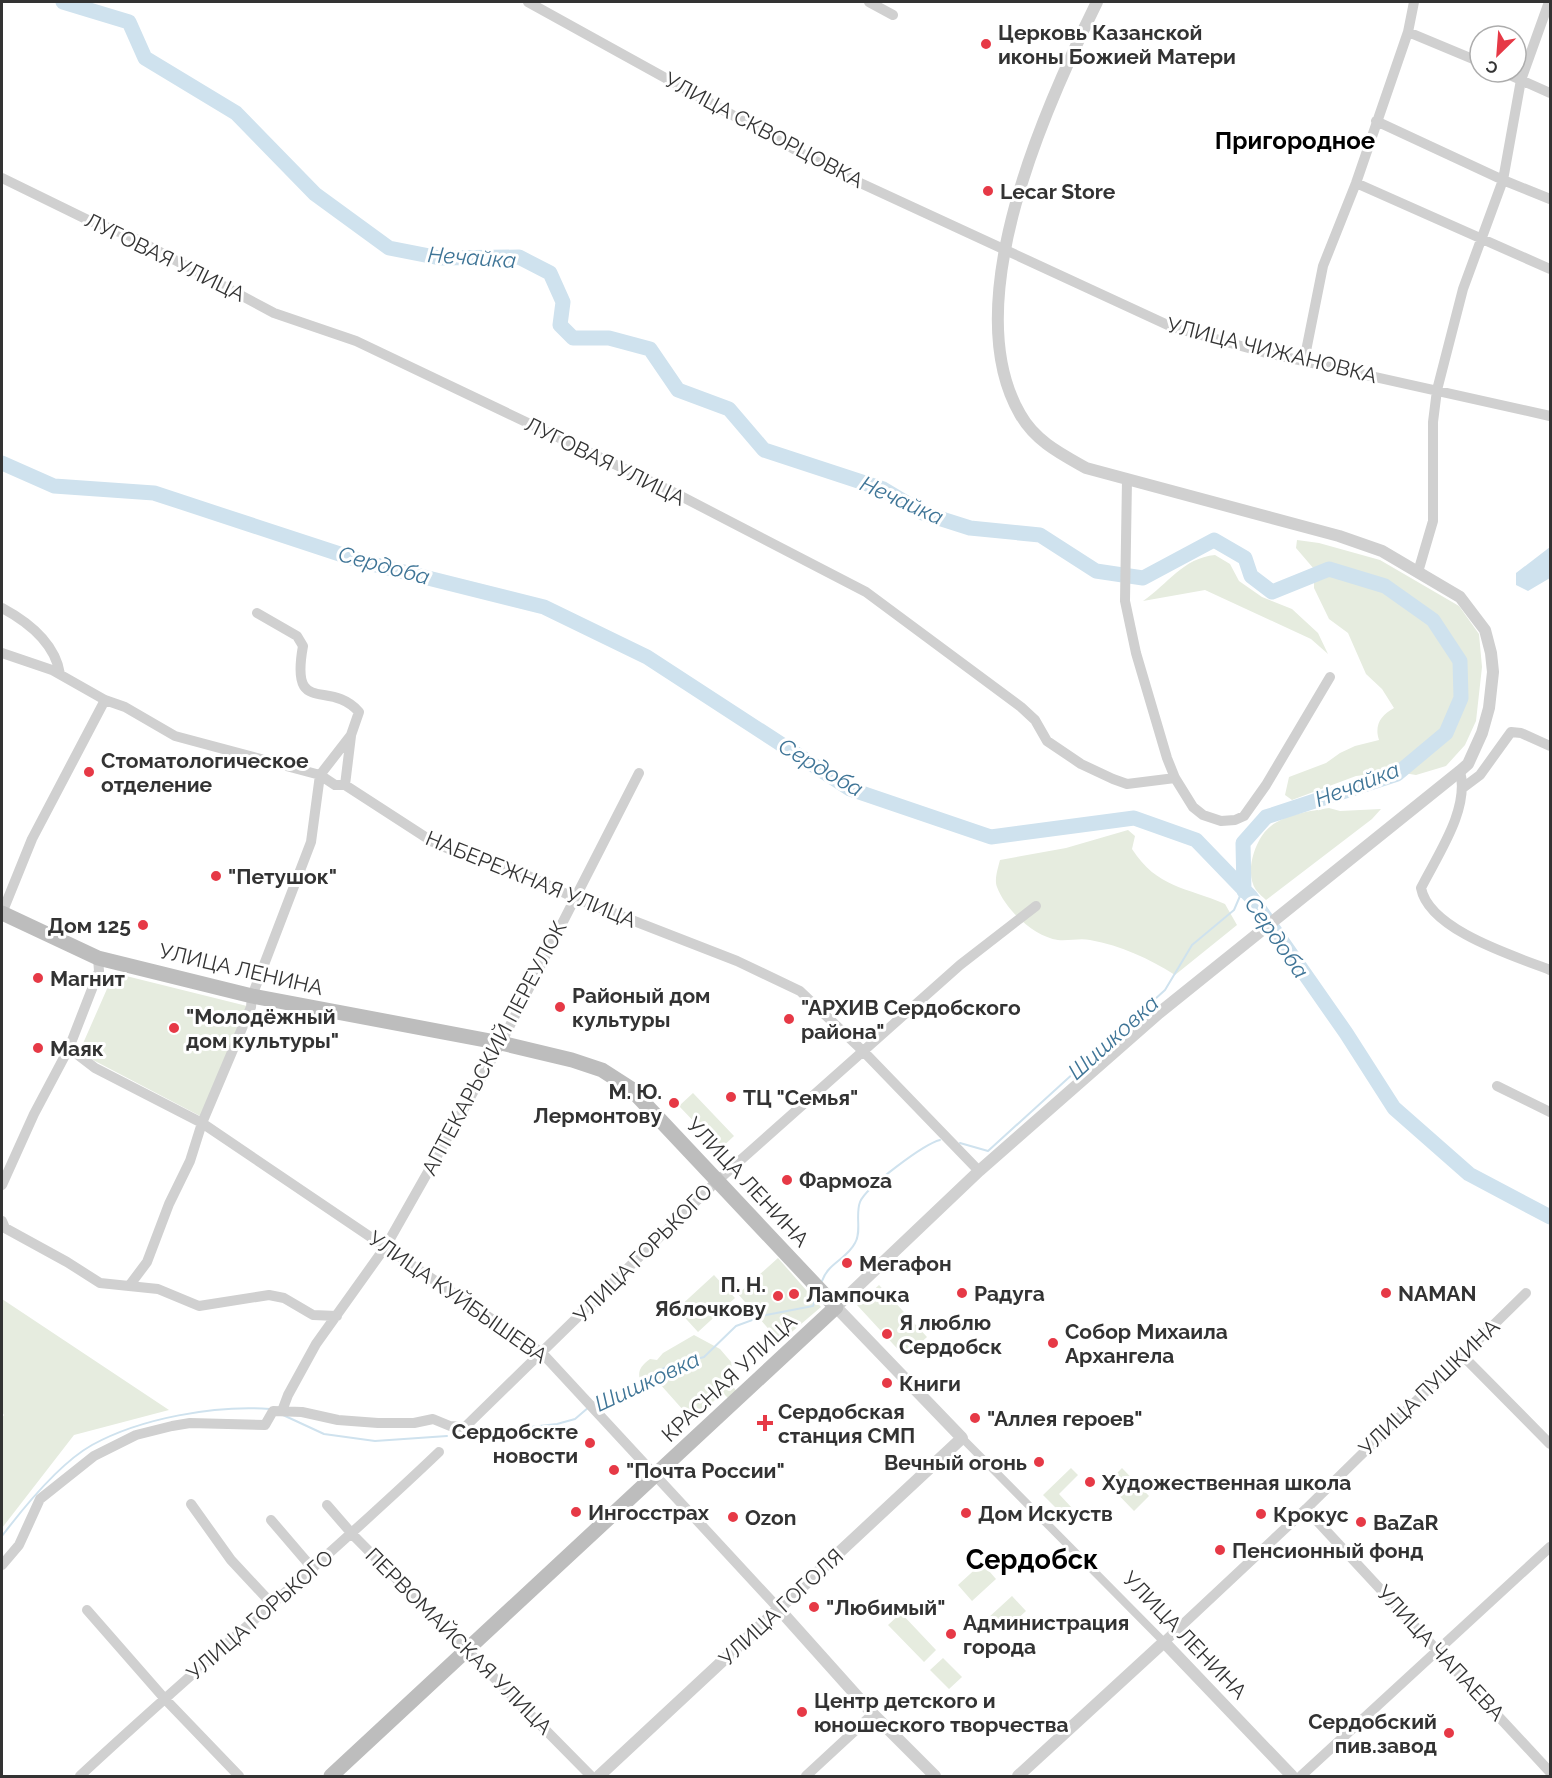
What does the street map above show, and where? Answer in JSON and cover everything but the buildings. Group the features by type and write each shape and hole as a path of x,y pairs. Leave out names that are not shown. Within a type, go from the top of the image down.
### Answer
{"main road":[{"name":"УЛИЦА ЛЕНИНА","path":"2,913 98,958 252,996 501,1043 602,1070 630,1088 836,1307"},
{"name":"КРАСНАЯ УЛИЦА","path":"331,1776 836,1307"}],"street":[{"name":"УЛИЦА СКВОРЦОВКА","path":"528,2 830,169 1004,249"},
{"path":"868,2 893,15"},
{"name":"КРАСНАЯ УЛИЦА","path":"836,1307 979,1171 1159,1013 1460,771 1473,753 1489,708 1491,653 1485,630 1466,603 1418,572 1382,551 1340,536 1086,468 1051,448 1034,434 1019,414 1005,377 998,330 1004,249 1025,171 1048,108 1097,2"},
{"path":"1304,361 1323,266 1356,183 1408,32 1414,2"},
{"path":"1528,60 1549,2"},
{"path":"1408,32 1468,57"},
{"path":"1528,83 1551,93"},
{"path":"1418,572 1433,521 1433,422 1437,390 1463,289 1503,180 1520,84"},
{"path":"1376,121 1503,180 1551,199"},
{"name":"ЛУГОВАЯ УЛИЦА","path":"2,178 90,221 156,249 274,313 356,341 675,493 866,592 1021,707 1035,720 1047,741 1088,767 1127,784 1174,778"},
{"path":"1356,183 1551,269"},
{"name":"УЛИЦА ЧИЖАНОВКА","path":"1004,249 1172,327 1304,361 1551,416"},
{"path":"1127,480 1125,601 1136,653 1174,778 1193,807 1203,815 1221,821 1235,820 1244,816 1266,785 1330,677"},
{"path":"2,608 19,617 43,638 58,662 60,674"},
{"path":"256,613 297,636 303,646 300,664 302,682 308,691 316,696 331,695 349,701 359,712 351,735 345,785"},
{"name":"НАБЕРЕЖНАЯ УЛИЦА","path":"5,655 60,674 105,700 125,706 174,736 320,775 335,785 345,785 433,842 469,858 497,861 575,898 737,961 800,991 864,1052 979,1171"},
{"path":"2,913 32,839 105,700"},
{"path":"1464,787 1480,775 1511,732 1521,733 1551,746"},
{"path":"129,1287 147,1262 251,1007 252,996 312,842 320,775 351,735"},
{"path":"1460,771 1464,787 1449,830 1421,888 1426,904 1470,936 1551,970"},
{"name":"АПТЕКАРЬСКИЙ ПЕРЕУЛОК","path":"279,1411 316,1344 386,1246 501,1043 639,773"},
{"name":"УЛИЦА ГОРЬКОГО","path":"279,1411 302,1412 338,1420 378,1423 414,1423 433,1419 450,1426 465,1426 717,1181 960,965 1036,906"},
{"path":"2,1185 34,1114 69,1048 99,971 98,958"},
{"name":"УЛИЦА КУЙБЫШЕВА","path":"69,1048 95,1068 202,1123 542,1353 873,1714 935,1776"},
{"path":"1497,1086 1551,1112"},
{"path":"2,1221 5,1228 100,1283 158,1289 199,1306 269,1295 284,1298 314,1315 337,1316"},
{"name":"УЛИЦА ПУШКИНА","path":"1018,1776 1306,1509 1461,1354 1526,1293"},
{"name":"УЛИЦА ЛЕНИНА","path":"836,1307 962,1438 1164,1641 1292,1776"},
{"path":"1461,1354 1551,1444"},
{"path":"2,1565 19,1545 40,1499 94,1456 135,1435 189,1423 265,1425 279,1411"},
{"name":"УЛИЦА ГОГОЛЯ","path":"599,1776 962,1438"},
{"name":"УЛИЦА ГОРЬКОГО","path":"80,1776 164,1698 353,1534 439,1452"},
{"path":"191,1504 231,1560 272,1604"},
{"name":"ПЕРВОМАЙСКАЯ УЛИЦА","path":"327,1505 591,1776"},
{"name":"УЛИЦА ЧАПАЕВА","path":"1306,1509 1551,1772"},
{"path":"271,1520 313,1569"},
{"path":"1301,1776 1551,1547"},
{"path":"87,1610 164,1698 238,1776"},
{"path":"806,1776 873,1714"}],"shaded area":[{"path":"1297,540 1319,543 1380,560 1459,606 1479,634 1482,667 1476,721 1465,745 1446,766 1416,775 1385,770 1356,776 1292,800 1285,795 1289,777 1326,763 1355,746 1379,740 1378,725 1385,714 1394,708 1382,689 1366,674 1348,633 1329,619 1314,588 1314,569 1296,548"},
{"path":"1215,555 1230,564 1239,581 1262,597 1292,609 1318,633 1328,654 1311,639 1205,590 1143,601 1185,566 1204,557"},
{"path":"1329,808 1340,811 1381,809 1372,819 1266,900 1256,890 1251,875 1253,856 1265,831 1284,819"},
{"path":"1128,830 1135,836 1132,849 1152,872 1173,885 1225,904 1237,925 1175,975 1124,949 1086,939 1058,940 1039,934 1013,913 996,884 1000,860 1066,848"},
{"path":"114,973 251,1007 202,1117 93,1060 81,1048"},
{"path":"693,1093 734,1136 720,1149 679,1106"},
{"path":"778,1258 821,1307 780,1342 738,1294"},
{"path":"714,1275 735,1298 698,1332 677,1309"},
{"path":"879,1285 927,1337 905,1357 857,1305"},
{"path":"2,1299 169,1410 74,1435 2,1528 2,1418 4,1415 2,1412"},
{"path":"694,1335 720,1349 732,1363 729,1381 737,1392 729,1399 723,1393 692,1420 659,1383 642,1387 639,1374 643,1365 650,1359 657,1360 663,1353"},
{"path":"1071,1468 1078,1475 1059,1494 1072,1508 1064,1516 1043,1495"},
{"path":"1122,1468 1149,1496 1134,1511 1107,1483"},
{"path":"982,1563 996,1579 972,1601 958,1585"},
{"path":"1012,1596 1026,1611 1002,1633 988,1618"},
{"path":"901,1613 936,1650 924,1662 888,1625"},
{"path":"943,1658 962,1677 949,1689 930,1670"}],"water":[{"path":"1550,547 1550,578 1528,591 1516,585 1516,573"}],"waterway":[{"name":"Нечайка","path":"63,2 129,22 145,58 236,113 315,194 389,248 440,258 519,257 550,273 563,302 560,325 573,338 609,338 650,349 678,390 729,409 764,450 883,489 923,513 970,528 1040,535 1096,571 1143,578 1214,540 1245,558 1251,576 1272,592 1329,569 1385,586 1433,620 1460,661 1461,698 1446,733 1397,774 1266,817 1243,843 1244,891"},
{"name":"Сердоба","path":"2,463 54,486 154,493 364,562 544,607 647,657 850,789 991,837 1134,818 1196,840 1251,897 1346,1033 1394,1108 1469,1174 1550,1217"},
{"name":"Шишковка","path":"960,1143 988,1151 1165,990 1192,945 1234,910 1243,889"},
{"name":"Шишковка","path":"822,1281 829,1270 855,1243 858,1234 860,1202 865,1195 896,1167 940,1140"},
{"name":"Шишковка","path":"593,1403 642,1383 664,1368 704,1357 736,1326 766,1315 813,1306 816,1297"},
{"name":"Шишковка","path":"465,1436 514,1437 530,1427 575,1419 589,1407"},
{"name":"Шишковка","path":"2,1536 55,1474 92,1445 133,1427 179,1415 226,1409 270,1409"},
{"path":"283,1415 324,1434 375,1441 447,1436"}],"place":[{"name":"Церковь Казанской иконы Божией Матери","path":"986,44"},
{"name":"Lecar Store","path":"988,191"},
{"name":"Стоматологическое отделение","path":"89,772"},
{"name":"\"Петушок\"","path":"216,876"},
{"name":"Дом 125","path":"143,925"},
{"name":"Магнит","path":"38,978"},
{"name":"Районый дом культуры","path":"560,1007"},
{"name":"\"АРХИВ Сердобского района\"","path":"789,1019"},
{"name":"\"Молодёжный дом культуры\"","path":"174,1028"},
{"name":"Maяк","path":"38,1048"},
{"name":"ТЦ \"Семья\"","path":"731,1097"},
{"name":"М. Ю. Лермонтову","path":"674,1103"},
{"name":"Фармоzа","path":"787,1180"},
{"name":"Мегафон","path":"847,1263"},
{"name":"Радуга","path":"962,1293"},
{"name":"NAMAN","path":"1386,1293"},
{"name":"Лампочка","path":"794,1294"},
{"name":"П. Н. Яблочкову","path":"778,1296"},
{"name":"Я люблю Сердобск","path":"887,1334"},
{"name":"Собор Михаила Архангела","path":"1053,1343"},
{"name":"Книги","path":"887,1383"},
{"name":"\"Аллея героев\"","path":"975,1418"},
{"name":"Сердобская станция СМП","path":"765,1423"},
{"name":"Сердобскте новости","path":"590,1443"},
{"name":"Вечный огонь","path":"1039,1462"},
{"name":"\"Почта России\"","path":"614,1470"},
{"name":"Художественная школа","path":"1090,1482"},
{"name":"Ингосстрах","path":"576,1512"},
{"name":"Дом Искуств","path":"966,1513"},
{"name":"Крокус","path":"1261,1514"},
{"name":"Ozon","path":"733,1517"},
{"name":"BaZaR","path":"1361,1522"},
{"name":"Пенсионный фонд","path":"1220,1550"},
{"name":"\"Любимый\"","path":"814,1607"},
{"name":"Администрация города","path":"951,1634"},
{"name":"Центр детского и юношеского творчества","path":"802,1712"},
{"name":"Сердобский пив.завод","path":"1449,1733"}],"district":[{"name":"Пригородное","path":"1295,140"},
{"name":"Сердобск","path":"1032,1559"}]}
